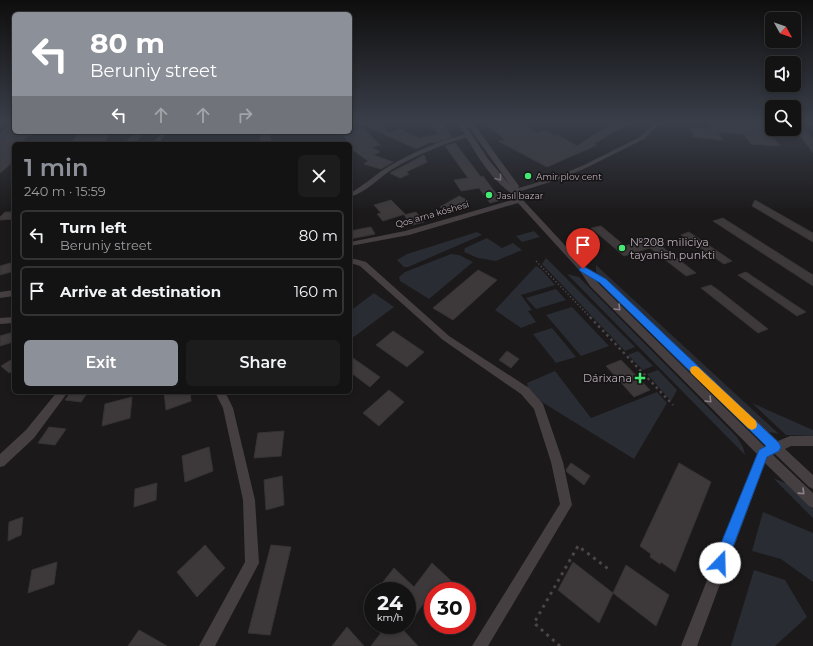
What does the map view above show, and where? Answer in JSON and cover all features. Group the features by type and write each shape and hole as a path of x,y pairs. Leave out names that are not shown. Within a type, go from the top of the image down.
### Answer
{"street":[{"path":"352,194 369,185 387,170 418,153"},
{"path":"481,153 506,187 514,191 558,178 612,153"},
{"path":"491,153 515,186 514,191 518,200 583,269 593,284 813,502"},
{"name":"Qos arna kóshesi","path":"352,244 406,233 518,200"},
{"path":"352,261 355,260 363,264 446,338 525,391 538,407 547,430 557,462 566,505 480,646"},
{"path":"583,269 603,281 813,483"},
{"path":"0,295 12,293"},
{"path":"0,321 12,320"},
{"path":"0,462 30,434 61,394"},
{"path":"207,646 252,563 249,500 228,408 221,394"},
{"path":"688,646 763,454 790,441 813,441"}],"path":[{"path":"536,261 673,405"},
{"path":"560,646 534,624 578,546 611,571"}],"shaded area":[{"path":"534,231 540,237 522,242 516,236"},
{"path":"477,232 482,235 408,267 404,267 397,260 407,254"},
{"path":"487,238 502,248 513,243 522,250 496,261 478,258 464,252 465,248"},
{"path":"451,254 459,255 473,262 429,299 400,281 399,277 405,272"},
{"path":"546,258 635,347 625,351 542,264"},
{"path":"596,265 779,434 769,432 754,423 596,272"},
{"path":"536,266 541,269 555,285 521,295 532,310 528,311 536,322 521,328 495,310"},
{"path":"567,274 579,277 737,437 743,447 745,455"},
{"path":"556,289 566,300 536,309 526,298"},
{"path":"374,293 394,307 352,338 352,310"},
{"path":"572,307 609,346 581,356 546,315"},
{"path":"552,328 576,357 556,363 533,334"},
{"path":"638,351 653,366 643,370 628,355"},
{"path":"658,370 677,390 671,401 647,374"},
{"path":"555,371 591,418 657,392 667,403 634,459 529,394 527,383"},
{"path":"752,403 813,430 813,436 786,435"},
{"path":"773,478 788,484 813,509 813,518"},
{"path":"763,512 813,533 813,582 781,559 752,551"},
{"path":"754,570 785,580 807,617 775,646 731,646"}],"building":[{"path":"0,153 12,153 12,163 0,173"},
{"path":"357,153 377,153 373,155 393,162 381,169 364,164 368,161"},
{"path":"450,153 463,153 481,177 483,176 500,199 490,203 479,188 461,191 454,180 468,178"},
{"path":"521,153 578,153 547,167"},
{"path":"424,155 427,162 406,172 409,174 400,178 390,173"},
{"path":"459,196 469,201 450,212 440,207"},
{"path":"391,200 405,214 383,221 377,214 381,213 374,205"},
{"path":"755,200 813,233 813,242 752,206"},
{"path":"5,212 12,212 12,219 0,220 0,217"},
{"path":"416,212 424,222 412,225 404,215"},
{"path":"723,218 813,275 813,286 713,221"},
{"path":"601,226 625,246 651,238 696,273 686,276 650,248 624,256 591,228"},
{"path":"371,227 375,234 352,239 352,231"},
{"path":"689,232 732,261 724,264 681,235"},
{"path":"12,263 12,272 0,275 0,266"},
{"path":"478,270 497,280 453,320 433,308"},
{"path":"746,272 806,312 797,316 738,275"},
{"path":"711,285 768,329 758,333 701,288"},
{"path":"393,331 424,352 407,367 376,345"},
{"path":"12,333 12,342 0,346 0,336"},
{"path":"507,351 519,359 511,368 499,360"},
{"path":"352,357 380,377 370,387 352,374"},
{"path":"12,359 12,371 9,373 1,366"},
{"path":"621,360 650,390 634,397 606,366"},
{"path":"389,390 404,402 379,426 363,413"},
{"path":"70,394 87,394 81,402 65,400"},
{"path":"164,394 190,394 191,401 166,410"},
{"path":"132,397 130,418 102,426 105,404"},
{"path":"49,427 66,429 55,445 38,443"},
{"path":"284,431 281,456 254,458 258,433"},
{"path":"209,447 213,471 185,482 182,456"},
{"path":"571,463 590,476 584,485 567,472 566,470"},
{"path":"679,463 711,482 675,572 661,562 660,564 650,557 651,554 640,546"},
{"path":"282,476 284,505 266,510 264,480"},
{"path":"157,483 156,500 134,507 135,489"},
{"path":"23,517 21,535 8,541 9,522"},
{"path":"205,545 225,568 197,597 177,572"},
{"path":"271,545 291,547 270,635 248,633"},
{"path":"57,562 54,584 28,593 32,570"},
{"path":"573,562 613,593 599,623 558,590"},
{"path":"432,563 452,582 424,582 424,603 416,614 416,584"},
{"path":"626,565 669,595 656,626 613,593"},
{"path":"394,568 409,582 383,582"},
{"path":"347,627 364,646 332,646"},
{"path":"139,630 167,646 128,646"},
{"path":"380,634 407,634 418,646 371,646"}],"slow traffic":[{"path":"695,370 752,425"}],"place":[{"name":"Amir plov cent","path":"528,176"},
{"name":"Jasıl bazar","path":"489,195"},
{"name":"№208 miliciya tayanish punkti","path":"622,248"},
{"name":"Dárixana","path":"640,378"}],"route":[{"path":"583,269 603,281 775,447 763,454 720,563"}]}
